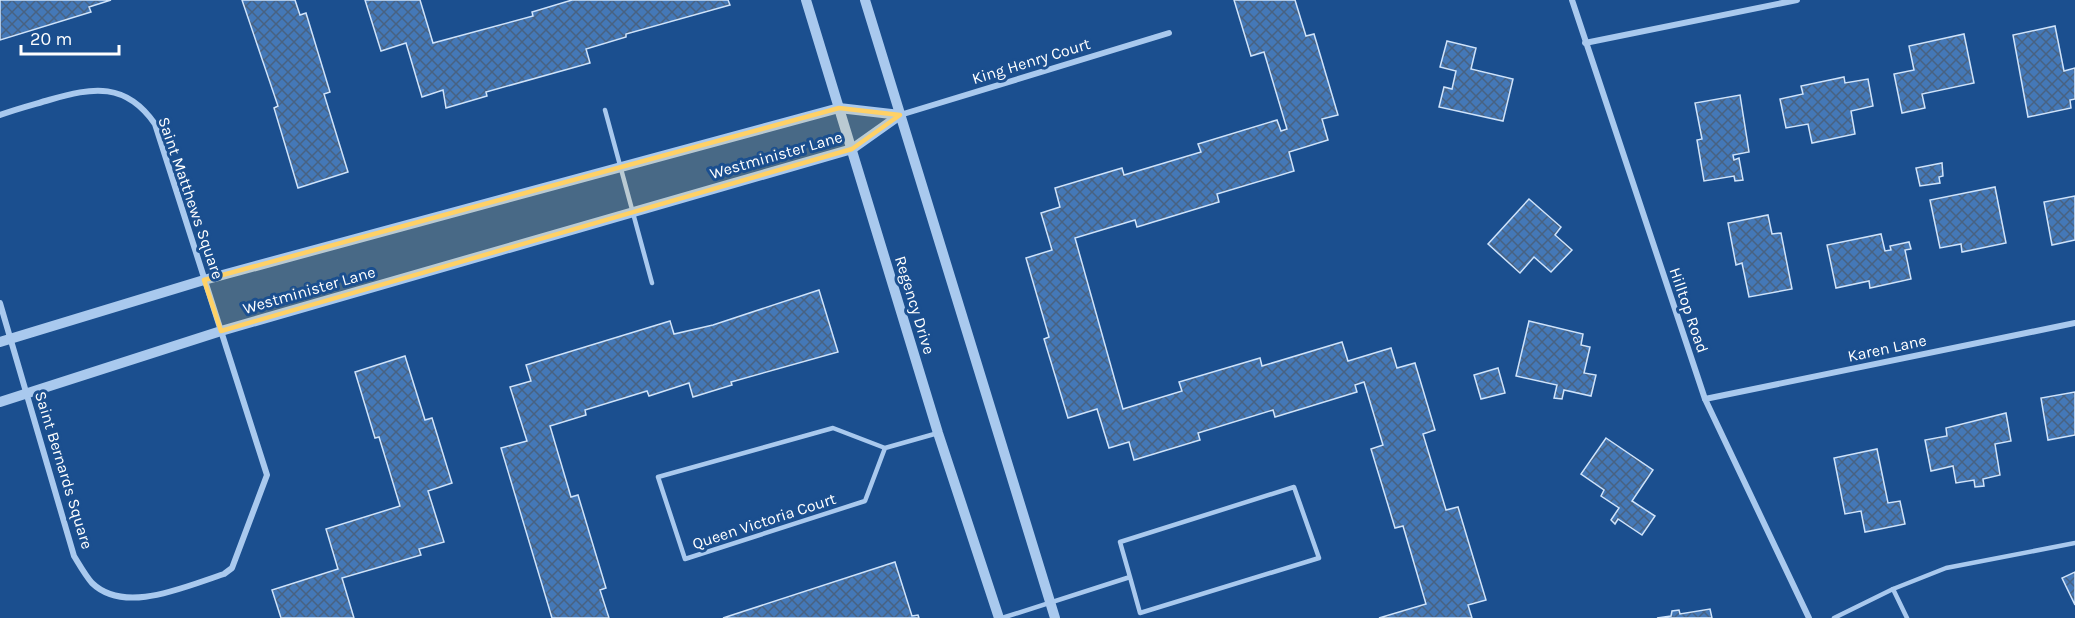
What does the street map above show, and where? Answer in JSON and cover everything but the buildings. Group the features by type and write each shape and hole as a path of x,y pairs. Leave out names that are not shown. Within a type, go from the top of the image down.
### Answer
{"street":[{"name":"Regency Drive","path":"806,0 938,433 1001,618"},
{"path":"865,0 1055,618"},
{"name":"Hilltop Road","path":"1572,0 1705,399 1809,618"},
{"path":"1585,43 1797,0"},
{"name":"King Henry Court","path":"900,115 1169,33"},
{"name":"Saint Matthews Square","path":"0,115 86,91 106,90 122,95 147,112 155,124 213,305"},
{"name":"Westminister Lane","path":"5,340 204,280 839,108 900,115"},
{"name":"Westminister Lane","path":"0,402 220,331 852,149 900,115"},
{"path":"0,303 5,340"},
{"name":"Saint Bernards Square","path":"5,340 18,367 74,555 92,582 113,596 138,598 224,574 232,568 267,475 213,305"},
{"name":"Karen Lane","path":"1705,399 2075,323"}],"lane":[{"path":"605,110 652,284"},
{"name":"Queen Victoria Court","path":"833,428 885,448 865,501 684,559 658,477 833,428"},
{"path":"885,448 938,433"},
{"path":"1294,487 1319,558 1140,613 1130,577 1120,542 1294,487"},
{"path":"1834,618 1893,589 1946,568 2075,543"},
{"path":"1001,618 1130,577"},
{"path":"1893,589 1907,618"}],"highlighted area":[{"path":"839,108 900,115 852,149 221,331 204,280"}]}
